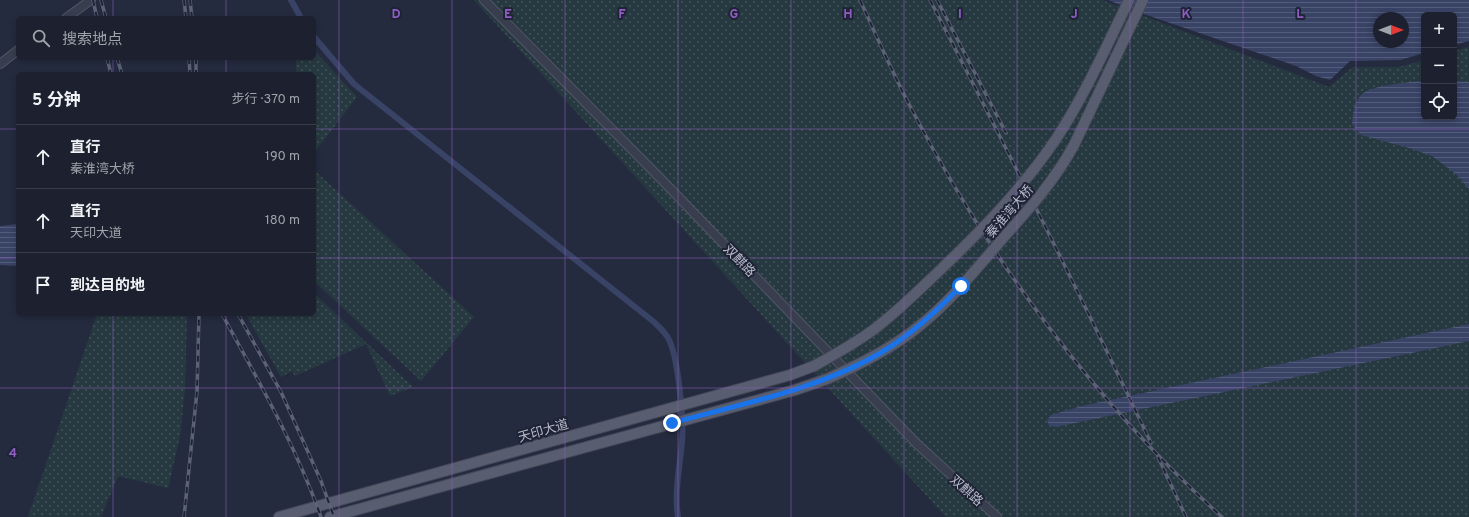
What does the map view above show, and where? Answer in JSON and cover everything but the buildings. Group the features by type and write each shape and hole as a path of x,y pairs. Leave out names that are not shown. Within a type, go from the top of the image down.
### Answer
{"main road":[{"name":"秦淮湾大桥","path":"814,366 854,343 890,317 969,244 1004,206 1041,160 1071,114 1096,69 1129,0"},
{"name":"秦淮湾大桥","path":"827,379 882,352 934,314 961,286 1045,190 1063,165 1074,145 1143,0"},
{"name":"天印大道","path":"279,517 790,375 814,366"},
{"name":"天印大道","path":"330,517 795,390 827,379"}],"street":[{"path":"69,16 91,0"},
{"name":"双麒路","path":"484,0 683,202 916,443 997,517"},
{"path":"0,64 16,52"}],"shaded area":[{"path":"474,0 1102,0 1329,87 1353,67 1399,67 1421,61 1421,120 1457,120 1457,50 1469,47 1469,517 946,517"},
{"path":"316,52 357,97 316,150 316,72 296,72 296,60 316,60"},
{"path":"316,172 474,317 421,381 316,283"},
{"path":"316,295 413,387 390,396 366,344 295,376 292,371 281,377 247,316 316,316"},
{"path":"96,316 187,316 185,389 180,436 168,488 118,476 101,517 28,517"}],"water":[{"path":"1108,0 1469,0 1469,41 1457,44 1457,12 1421,12 1421,54 1400,60 1350,61 1330,80 1316,76 1296,66 1135,11"},
{"path":"1421,81 1421,120 1457,120 1457,81 1469,82 1469,189 1456,174 1432,156 1361,135 1352,124 1355,105 1361,95 1381,86"},
{"path":"16,224 16,266 0,265 0,226"},
{"path":"1469,324 1469,341 1056,427 1049,426 1047,420 1051,415 1082,406"}],"waterway":[{"path":"291,0 300,16"},
{"path":"316,39 354,84 654,322 665,334 672,346 675,358 681,404 682,441 677,489 678,517"}],"railway":[{"path":"93,0 97,16"},
{"path":"101,0 105,16"},
{"path":"184,0 186,16"},
{"path":"190,0 192,16"},
{"path":"860,0 905,96 943,166 1011,275 1089,378 1131,427 1222,517"},
{"path":"930,0 987,110 1151,443"},
{"path":"937,0 1006,133"},
{"path":"108,60 110,72"},
{"path":"118,60 121,72"},
{"path":"189,60 190,72"},
{"path":"196,60 196,72"},
{"path":"184,517 197,391 199,316"},
{"path":"223,316 263,389 288,439 321,517"},
{"path":"239,316 281,392 321,481 334,517"},
{"path":"1158,457 1186,517"}],"route":[{"path":"672,423 795,390 827,379 868,360 918,327 934,314 961,286"}]}
